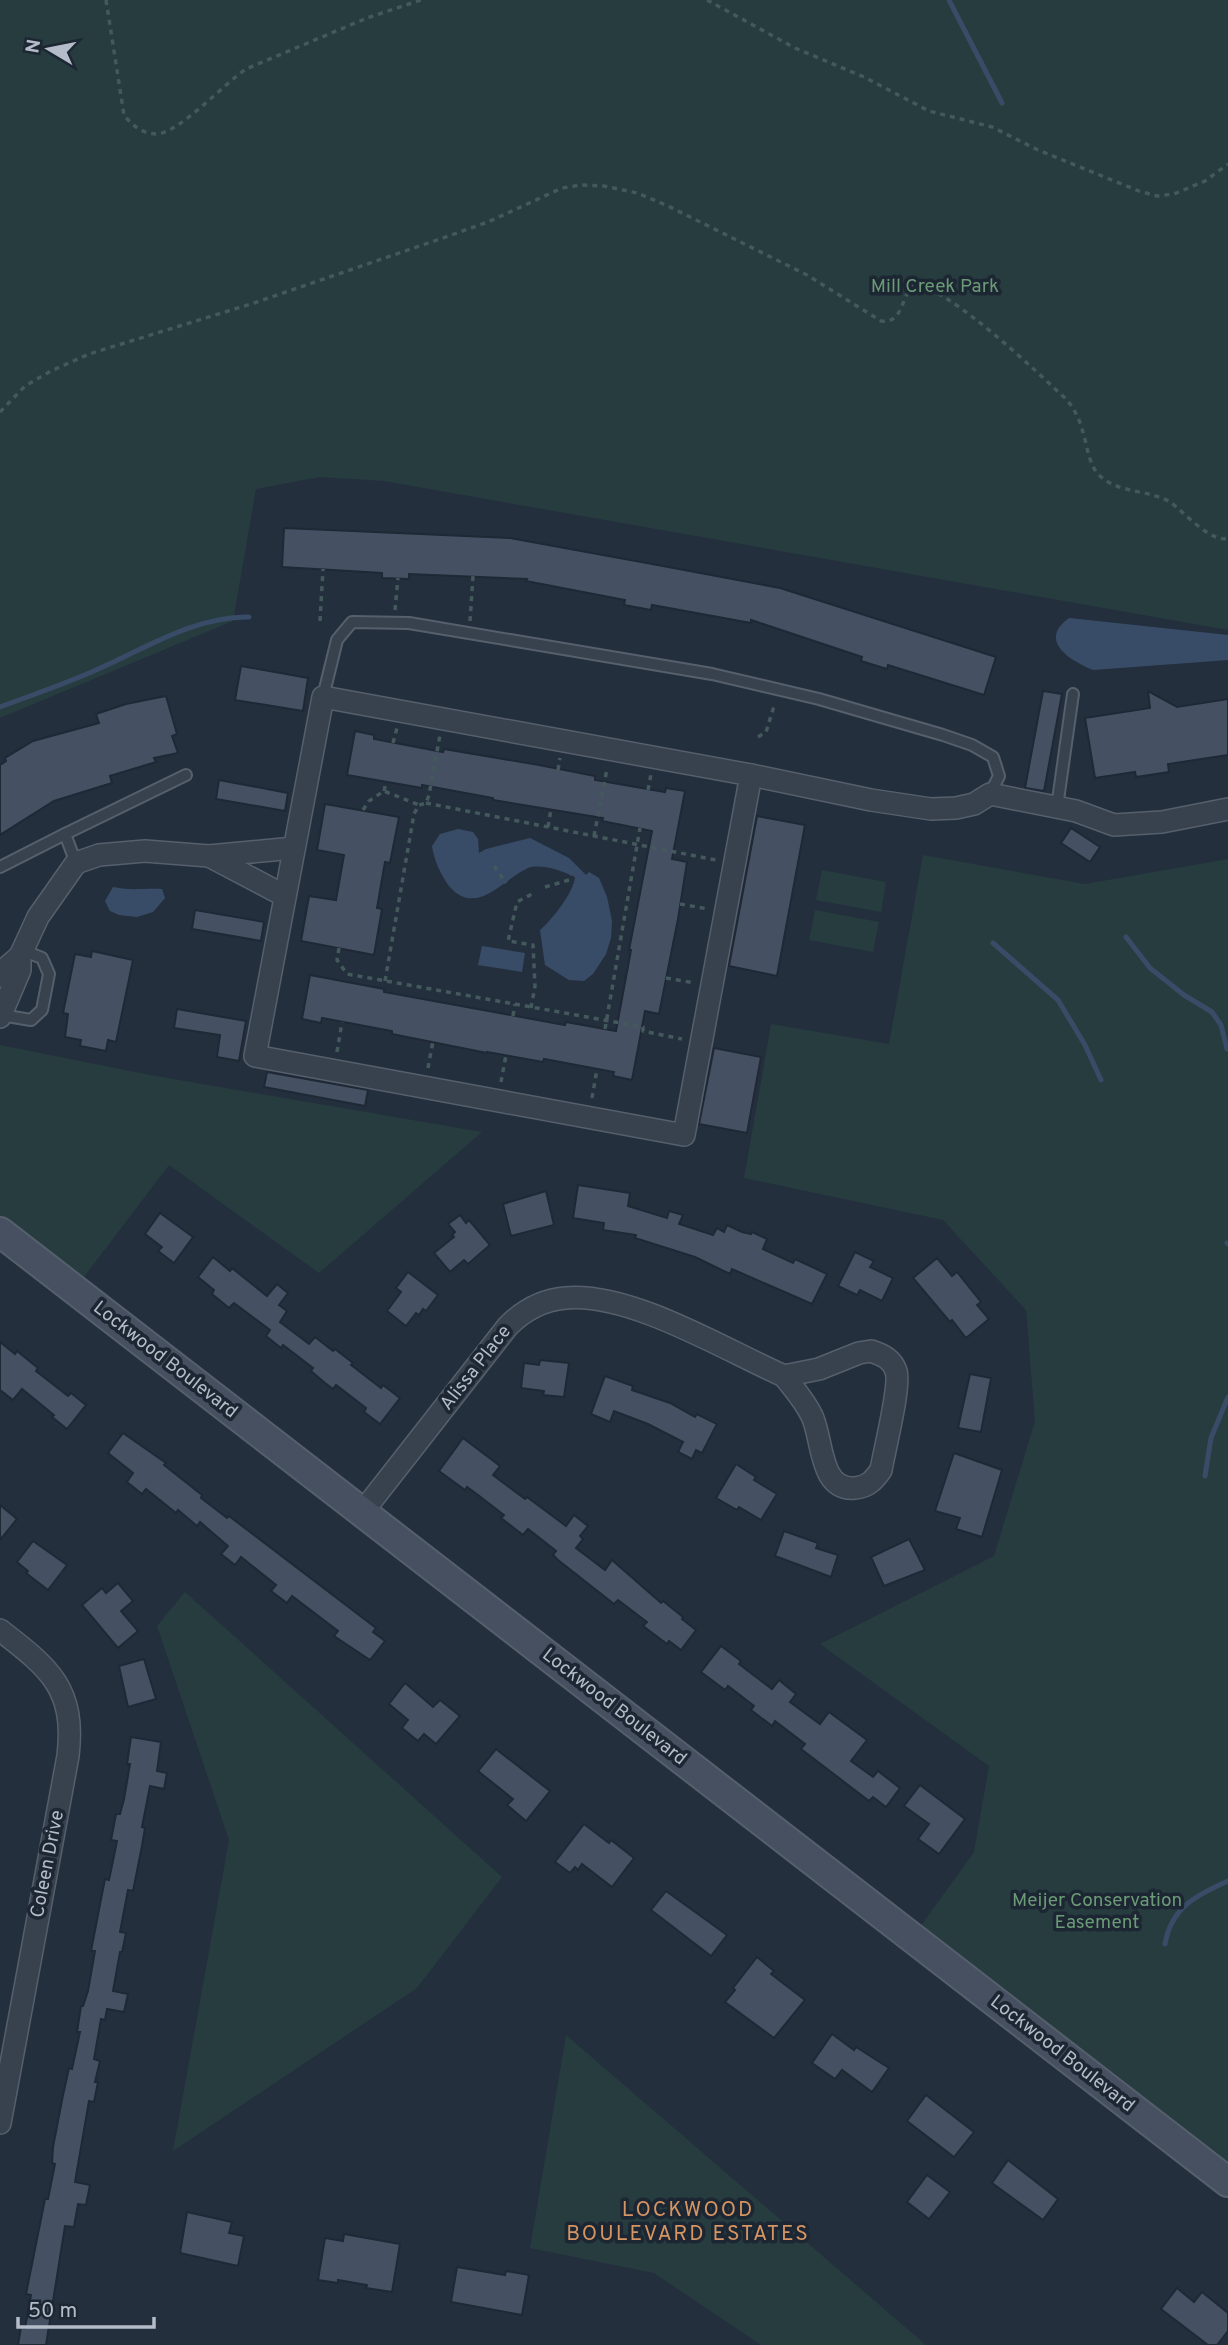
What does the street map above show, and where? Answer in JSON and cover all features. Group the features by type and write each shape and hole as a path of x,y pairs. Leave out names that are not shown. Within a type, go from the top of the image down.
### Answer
{"main road":[{"name":"Lockwood Boulevard","path":"0,1232 361,1514 1228,2182"}],"street":[{"path":"751,775 684,1135 255,1056 323,698 751,775 871,800 931,809 974,804 990,794 1076,811 1114,825 1162,822 1228,809"},
{"path":"0,976 21,953 38,917 76,863 99,855 145,851 209,856 295,848"},
{"path":"209,856 285,896"},
{"path":"0,1016 20,970 21,953"},
{"name":"Alissa Place","path":"361,1514 508,1326 527,1311 546,1302 565,1298 587,1298 639,1311 785,1376"},
{"path":"872,1351 882,1354 890,1361 898,1378 881,1470 874,1480 866,1486 853,1488 838,1484 829,1474 813,1418 785,1376 819,1369 859,1353 872,1351"},
{"name":"Coleen Drive","path":"0,1630 42,1662 56,1680 65,1703 70,1728 68,1756 0,2123"}],"lane":[{"path":"323,698 337,640 352,622 409,623 712,674 819,699 972,746 993,757 999,776 990,794"},
{"path":"1057,807 1073,694"},
{"path":"0,867 186,775"},
{"path":"65,834 76,863"},
{"path":"0,1016 31,1020 42,1010 50,974 42,958 21,953"}],"path":[{"path":"106,0 124,115 133,126 158,134 172,129 229,80 246,69 367,18 421,0"},
{"path":"707,0 795,48 864,77 929,111 992,127 1038,150 1139,191 1157,195 1174,194 1205,181 1228,164"},
{"path":"0,412 25,386 89,354 254,303 440,239 488,222 562,188 604,186 637,193 666,205 767,254 807,275 881,321 888,322 895,318 900,312 906,291 913,285 921,285 938,294 983,326 1067,400 1076,412 1097,473 1121,488 1165,499 1216,538 1228,538"},
{"path":"320,621 323,569"},
{"path":"469,633 473,576"},
{"path":"394,623 398,578"},
{"path":"758,737 766,732 778,690"},
{"path":"426,803 443,719"},
{"path":"594,836 611,750"},
{"path":"363,810 369,801 384,790 386,782"},
{"path":"384,790 419,805 426,803 735,863"},
{"path":"385,981 414,814 419,805"},
{"path":"548,827 551,809"},
{"path":"605,1029 640,828"},
{"path":"494,866 506,884"},
{"path":"545,887 569,880 571,875"},
{"path":"531,1008 535,986 533,945 508,940 517,902 532,894"},
{"path":"680,904 726,913"},
{"path":"339,948 337,960 350,975 643,1027 643,1031 702,1042"},
{"path":"349,983 350,975"},
{"path":"666,978 712,986"},
{"path":"513,1016 515,1004"},
{"path":"334,1071 342,1022"},
{"path":"424,1088 433,1041"},
{"path":"498,1101 506,1055"},
{"path":"589,1118 597,1069"}],"green space":[{"name":"Mill Creek Park","path":"0,0 1228,0 1228,630 384,481 320,477 256,489 233,621 0,718"},
{"name":"Meijer Conservation Easement","path":"923,855 1085,884 1228,859 1228,2182 912,1938 974,1852 989,1766 820,1644 994,1556 1035,1421 1026,1310 943,1220 744,1178 771,1024 889,1044"},
{"path":"822,870 886,882 881,912 816,900"},
{"path":"815,910 879,922 873,952 809,940"},
{"path":"0,1045 150,1075 482,1132 319,1273 169,1165 74,1290 0,1232"},
{"path":"185,1592 502,1877 417,1988 173,2151 229,1840 157,1626"},
{"path":"566,2035 926,2345 761,2345 654,2273 530,2248"}],"water":[{"path":"1069,618 1228,635 1228,660 1093,670 1067,656 1057,642 1056,635 1060,626"},
{"path":"458,829 473,832 478,839 479,853 530,838 569,858 586,875 589,872 599,878 607,897 612,921 611,938 606,954 593,974 584,981 569,980 545,965 540,930 562,905 575,877 539,866 528,868 479,897 459,895 443,877 432,846 440,834"},
{"path":"113,887 162,889 165,898 153,912 137,917 119,915 110,911 105,901"},
{"path":"482,946 525,953 522,972 478,965"}],"building":[{"path":"284,528 510,538 780,588 996,657 984,695 888,665 887,669 861,661 862,657 751,620 751,623 652,605 651,610 624,605 625,600 526,581 527,579 409,574 409,579 382,578 382,573 282,567"},
{"path":"241,666 308,678 303,711 235,700"},
{"path":"1043,691 1062,694 1044,791 1025,788"},
{"path":"1148,691 1177,707 1228,699 1228,755 1168,764 1169,772 1136,777 1135,772 1095,778 1085,718 1150,708"},
{"path":"166,696 177,734 172,736 178,753 154,758 156,762 110,776 112,783 54,801 0,835 0,765 6,761 5,758 33,741 99,723 96,714 126,704"},
{"path":"355,731 374,735 374,739 443,752 444,749 539,765 595,776 595,780 665,792 666,788 685,791 672,859 687,862 678,919 659,1014 645,1011 632,1080 613,1076 614,1072 544,1059 543,1062 487,1053 322,1018 321,1023 302,1019 310,975 384,989 384,992 565,1025 566,1022 616,1031 631,950 652,831 602,821 603,818 422,785 422,788 347,775"},
{"path":"219,780 288,793 285,811 216,799"},
{"path":"325,804 399,817 390,863 385,862 377,908 382,909 374,955 301,941 309,896 336,900 344,855 317,850"},
{"path":"757,816 805,825 777,976 729,966"},
{"path":"1071,828 1100,847 1090,862 1061,843"},
{"path":"195,910 264,922 261,941 192,929"},
{"path":"92,951 133,960 116,1042 108,1040 106,1051 80,1046 81,1040 65,1037 68,1014 63,1013 75,954 91,957"},
{"path":"177,1009 246,1021 239,1061 217,1057 220,1035 174,1028"},
{"path":"714,1048 761,1057 747,1133 699,1124"},
{"path":"267,1072 368,1090 365,1106 264,1087"},
{"path":"578,1185 630,1193 628,1206 667,1218 669,1211 683,1215 679,1224 713,1235 717,1228 724,1232 727,1225 742,1232 752,1232 767,1239 763,1249 793,1263 795,1259 827,1274 812,1304 732,1269 730,1274 695,1257 635,1238 636,1235 603,1230 604,1223 573,1218"},
{"path":"546,1191 554,1225 511,1236 503,1204"},
{"path":"160,1213 193,1237 174,1263 158,1251 162,1247 145,1234"},
{"path":"460,1215 466,1223 469,1220 490,1245 468,1264 464,1260 450,1272 434,1253 454,1237 452,1235 455,1232 448,1224"},
{"path":"855,1252 874,1261 870,1267 893,1278 882,1301 860,1290 857,1295 838,1286"},
{"path":"213,1257 230,1271 232,1268 267,1296 277,1284 288,1293 279,1305 287,1311 280,1322 309,1344 315,1337 333,1351 335,1349 381,1388 383,1385 400,1398 380,1424 364,1412 366,1408 336,1385 333,1389 311,1371 313,1368 283,1345 281,1348 266,1336 270,1330 234,1303 229,1308 212,1294 214,1290 198,1277"},
{"path":"937,1258 952,1276 957,1272 981,1302 977,1305 989,1319 966,1338 913,1278"},
{"path":"408,1272 438,1295 426,1311 423,1309 419,1315 416,1313 406,1326 387,1311 401,1292 396,1288"},
{"path":"0,1342 15,1354 17,1351 38,1368 36,1371 68,1396 71,1393 86,1405 67,1429 22,1389 13,1400 0,1390"},
{"path":"540,1360 569,1363 564,1397 543,1395 544,1391 521,1388 524,1363 539,1365"},
{"path":"970,1374 991,1378 981,1432 958,1428"},
{"path":"605,1376 633,1386 632,1390 670,1403 695,1417 697,1414 717,1424 702,1453 696,1450 692,1459 678,1452 683,1442 614,1411 610,1422 591,1414"},
{"path":"123,1433 166,1463 164,1465 202,1495 201,1498 227,1518 229,1516 376,1628 373,1632 385,1641 370,1660 334,1636 338,1631 292,1596 287,1603 271,1591 276,1585 241,1557 235,1565 221,1554 228,1546 200,1522 197,1526 146,1489 142,1494 127,1482 133,1473 108,1453"},
{"path":"463,1438 500,1466 493,1475 525,1499 527,1497 566,1526 574,1515 588,1526 580,1536 583,1539 576,1548 605,1570 612,1560 661,1603 663,1601 683,1617 682,1619 696,1630 681,1650 669,1641 667,1644 643,1626 647,1622 618,1600 614,1604 558,1560 553,1555 556,1551 528,1529 523,1535 501,1518 504,1515 478,1495 467,1487 465,1490 439,1471"},
{"path":"954,1453 1002,1470 982,1537 956,1529 960,1518 935,1511"},
{"path":"736,1464 756,1477 754,1480 777,1494 761,1520 716,1498"},
{"path":"0,1505 17,1519 0,1540"},
{"path":"784,1531 818,1543 816,1548 838,1555 831,1577 775,1556"},
{"path":"909,1539 925,1570 884,1586 871,1557"},
{"path":"33,1541 67,1565 48,1590 26,1573 28,1571 17,1562"},
{"path":"118,1583 133,1601 121,1611 138,1631 118,1648 82,1605 102,1588 106,1593"},
{"path":"721,1646 741,1661 739,1664 772,1689 779,1680 796,1694 790,1702 820,1724 829,1712 867,1740 851,1761 873,1777 878,1771 900,1788 886,1807 873,1797 869,1801 801,1749 805,1744 775,1721 772,1726 751,1710 754,1706 728,1686 725,1690 701,1672"},
{"path":"144,1659 156,1699 128,1707 119,1666"},
{"path":"405,1683 433,1707 440,1700 460,1716 436,1744 424,1734 418,1741 402,1728 408,1720 389,1704"},
{"path":"131,1737 161,1742 157,1771 167,1773 164,1789 150,1786 133,1891 128,1890 120,1932 126,1933 113,1991 128,1994 124,2012 107,2009 105,2020 101,2019 94,2059 100,2061 95,2082 98,2082 94,2102 89,2101 75,2182 90,2185 86,2205 78,2204 74,2227 65,2226 46,2345 18,2345 21,2327 25,2328 31,2295 26,2294 45,2199 48,2199 55,2164 52,2163 53,2147 63,2095 80,2032 77,2032 81,2006 88,1991 95,1951 91,1951 102,1894 105,1879 109,1880 117,1841 111,1840 116,1814 120,1814 124,1799"},
{"path":"496,1749 550,1791 526,1821 507,1805 513,1799 478,1771"},
{"path":"920,1785 965,1819 939,1854 918,1839 929,1824 904,1806"},
{"path":"584,1824 634,1858 612,1887 582,1864 578,1870 575,1867 570,1873 555,1862"},
{"path":"666,1891 727,1935 711,1956 651,1910"},
{"path":"757,1957 774,1971 771,1974 805,2000 774,2038 725,2002"},
{"path":"832,2034 854,2050 856,2047 889,2068 872,2092 842,2070 835,2079 812,2063"},
{"path":"926,2095 974,2132 954,2157 907,2121"},
{"path":"1008,2160 1058,2199 1043,2220 992,2183"},
{"path":"927,2175 950,2192 929,2219 907,2202"},
{"path":"187,2212 232,2222 229,2233 244,2236 238,2266 180,2253"},
{"path":"344,2234 400,2244 392,2292 338,2280 338,2283 318,2280 325,2238 343,2241"},
{"path":"457,2267 505,2275 506,2271 529,2275 522,2315 451,2302"},
{"path":"1177,2288 1194,2302 1202,2292 1228,2313 1228,2331 1217,2345 1208,2345 1161,2309"}],"waterway":[{"path":"949,0 1002,103"},
{"path":"0,707 84,675 170,635 209,622 249,617"},
{"path":"1126,937 1150,968 1184,995 1212,1012 1221,1025 1227,1049"},
{"path":"993,943 1058,1000 1085,1045 1101,1080"},
{"path":"1205,1476 1211,1438 1228,1397"},
{"path":"1165,1944 1179,1912 1196,1898 1228,1881"}],"district":[{"name":"LOCKWOOD BOULEVARD ESTATES","path":"688,2222"}]}
